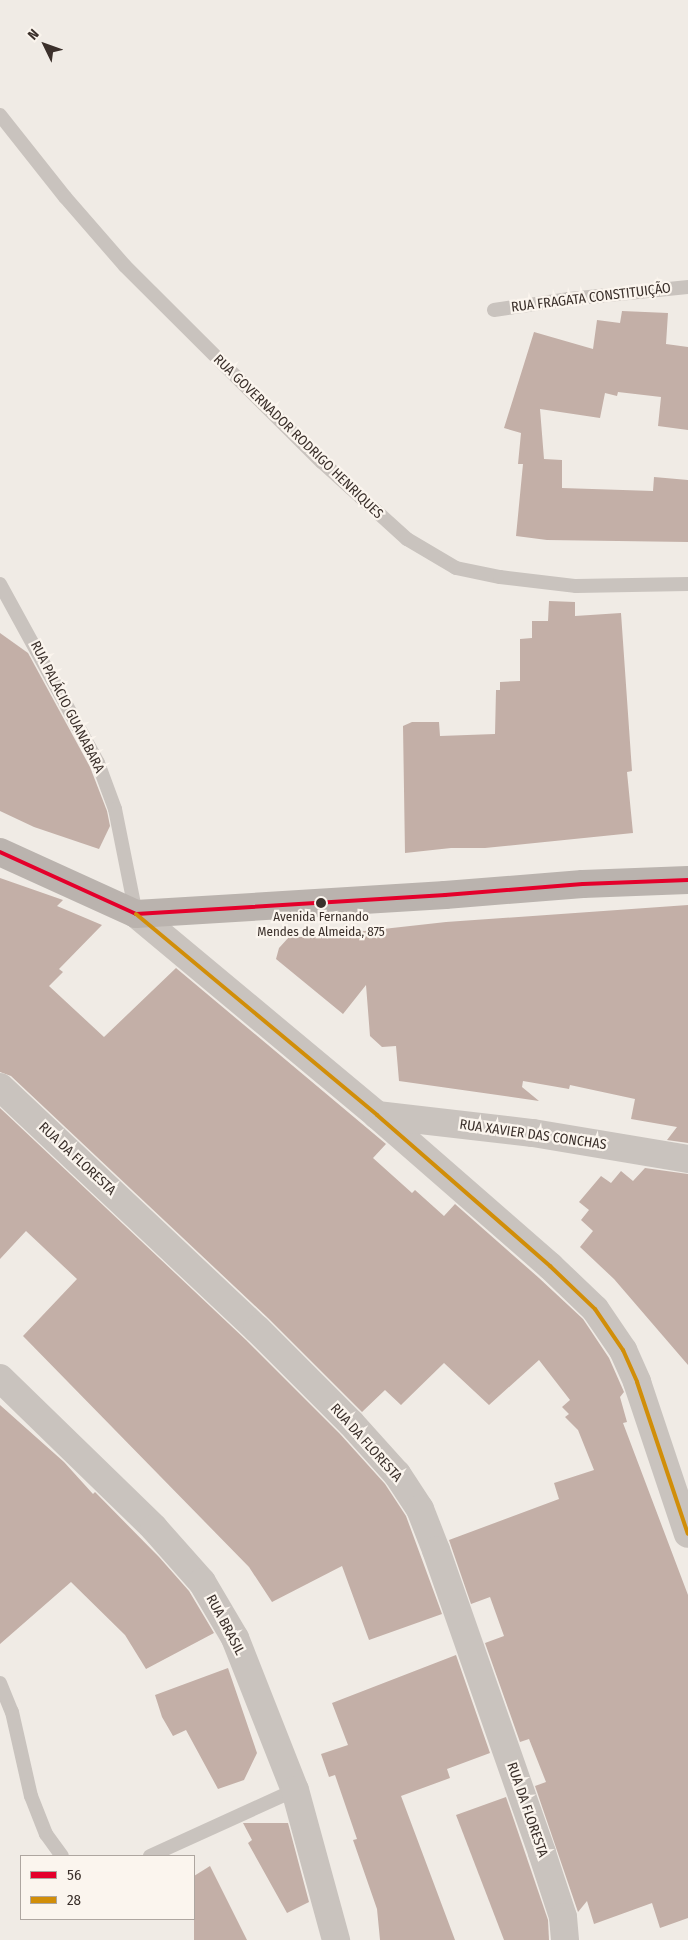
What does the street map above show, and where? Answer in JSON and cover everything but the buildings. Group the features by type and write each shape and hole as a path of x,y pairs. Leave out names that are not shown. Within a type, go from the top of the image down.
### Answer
{"street":[{"path":"0,852 136,914 378,1115 550,1266 595,1309 623,1350 637,1382 688,1534"},
{"path":"136,914 445,895 584,884 688,880"},
{"name":"RUA DA FLORESTA","path":"0,1087 257,1330 351,1423 397,1474 420,1509 439,1559 542,1853 563,1917 565,1940"},
{"name":"RUA XAVIER DAS CONCHAS","path":"378,1115 533,1133 688,1159"},
{"name":"RUA BRASIL","path":"0,1378 154,1528 202,1582 235,1638 295,1790 336,1940"}],"lane":[{"name":"RUA GOVERNADOR RODRIGO HENRIQUES","path":"0,115 65,197 125,266 322,462 406,539 456,568 500,577 576,586 688,584"},
{"name":"RUA FRAGATA CONSTITUIÇÃO","path":"494,310 569,299 688,287"},
{"name":"RUA PALÁCIO GUANABARA","path":"0,584 98,763 116,809 136,914"},
{"path":"0,1683 12,1712 34,1804 46,1834 61,1855"},
{"path":"152,1855 295,1790"}],"transit line":[{"name":"56","path":"0,852 136,914 445,895 583,884 688,880"},
{"name":"28","path":"136,914 377,1115 550,1266 595,1309 623,1350 637,1382 688,1534"}],"place":[{"name":"Avenida Fernando Mendes de Almeida, 875","path":"321,903"}]}
